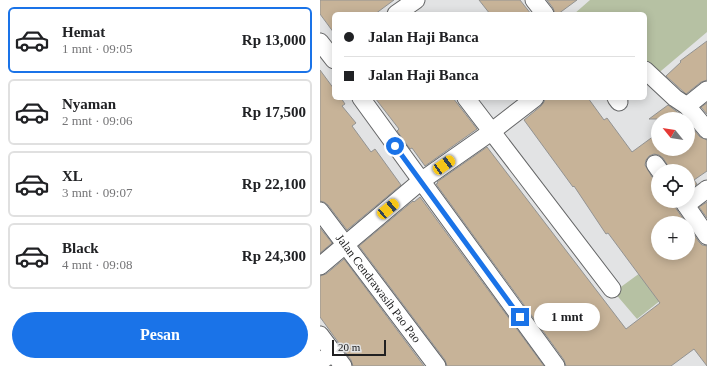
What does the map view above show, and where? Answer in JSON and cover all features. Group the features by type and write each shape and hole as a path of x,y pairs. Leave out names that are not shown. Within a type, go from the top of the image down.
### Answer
{"street":[{"path":"401,12 416,0"},
{"path":"534,0 543,12"},
{"path":"647,72 675,98 687,106 707,130"},
{"path":"687,106 707,90"},
{"path":"362,100 556,366"},
{"path":"467,100 612,289"},
{"path":"320,266 421,181 491,132 532,100"},
{"path":"695,196 707,189"},
{"path":"687,208 707,236"},
{"name":"Jalan Cendrawasih Pao Pao","path":"320,211 436,366"},
{"path":"320,335 327,357 343,366"}],"green space":[{"path":"590,0 707,0 707,32 655,76 647,66 647,12 576,12"},
{"path":"640,273 661,300 637,319 614,292"}],"building":[{"path":"320,0 394,0 378,12 332,12 332,30 320,14"},
{"path":"479,0 520,0 529,12 488,12"},
{"path":"547,0 577,0 561,12 554,12"},
{"path":"707,41 707,80 701,82 686,94 666,76 681,62 680,61"},
{"path":"320,70 332,86 332,100 342,100 345,104 342,106 356,123 352,126 371,152 375,149 401,185 347,230 328,205 320,201"},
{"path":"377,100 455,100 477,129 425,166 397,131 399,129"},
{"path":"544,100 589,100 604,120 607,118 632,152 651,138 651,155 646,160 645,165 651,175 651,208 676,208 681,216 651,216 651,260 695,260 695,236 702,245 707,246 707,366 694,349 671,366 566,366 564,360 436,184 487,147 626,329 660,303 608,233 606,234 574,186 573,187 524,120 541,106"},
{"path":"707,103 707,114 701,107"},
{"path":"668,105 677,112 658,112"},
{"path":"695,131 700,137 707,140 707,171 695,179 695,164 667,164 660,156 695,156"},
{"path":"420,197 544,366 447,366 445,360 359,246 413,201 414,202"},
{"path":"707,202 707,218 699,207"},
{"path":"320,228 332,243 320,253"},
{"path":"344,259 424,366 353,366 351,360 320,317 320,276 326,274"}],"route":[{"path":"395,146 520,317"}]}
